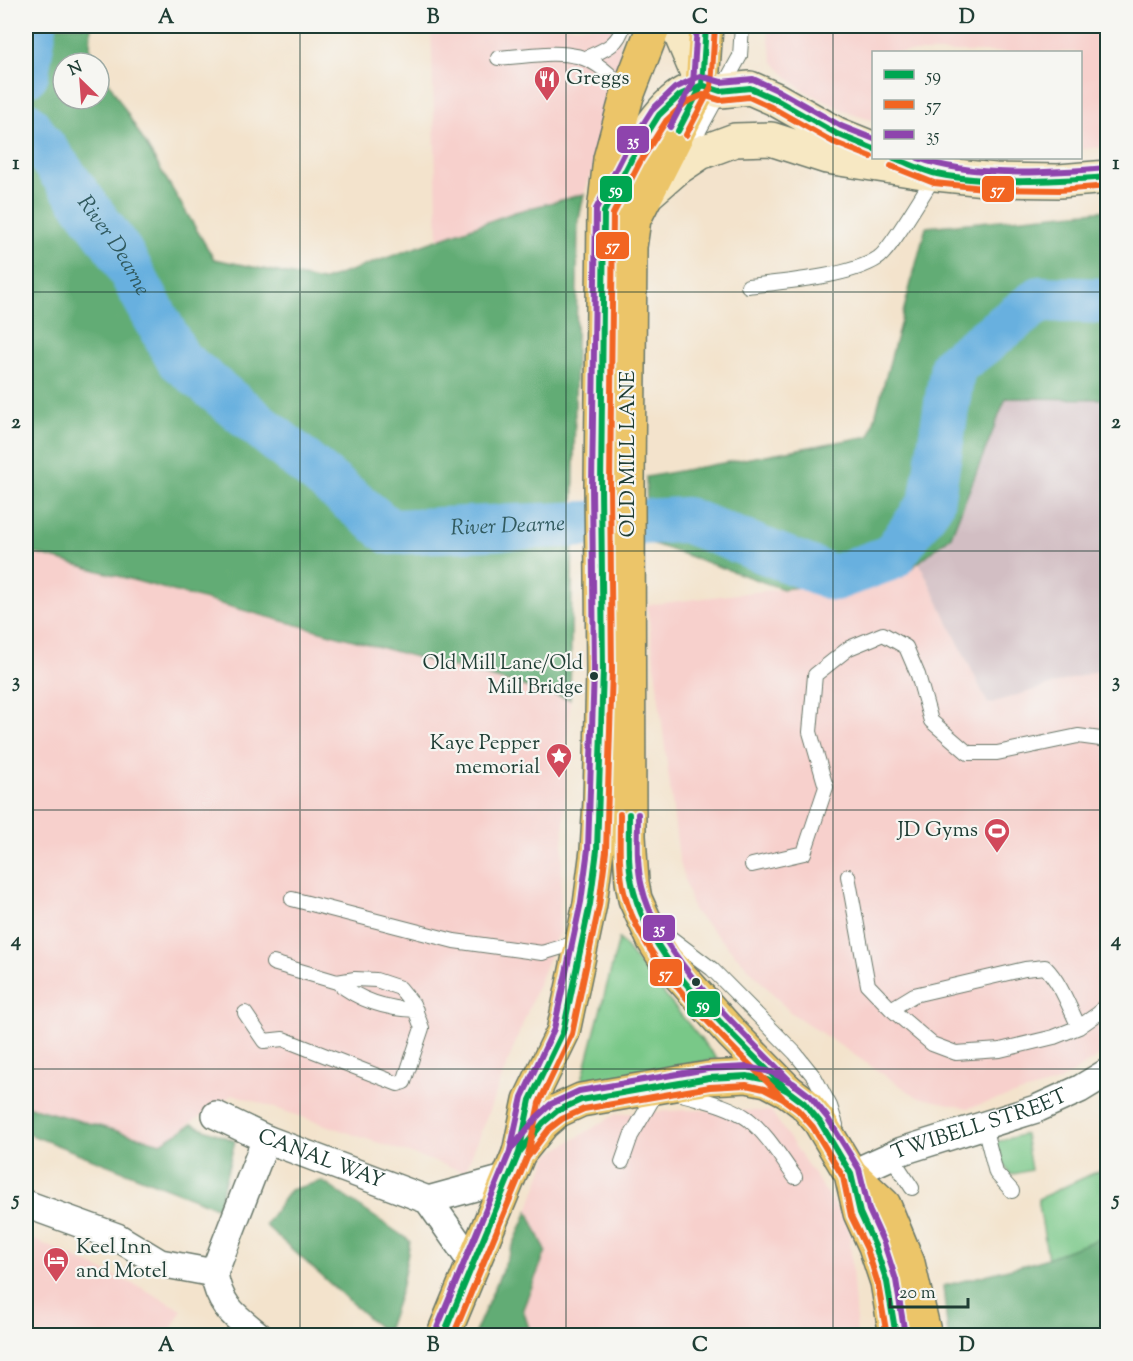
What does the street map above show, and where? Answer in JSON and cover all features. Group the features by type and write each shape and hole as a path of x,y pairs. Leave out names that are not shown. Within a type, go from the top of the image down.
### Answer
{"main road":[{"name":"OLD MILL LANE","path":"639,908 632,882 629,836 615,539 604,212 610,159 627,96 654,26"},
{"name":"OLD MILL LANE","path":"614,484 630,247 634,219 645,196 711,88 706,26"},
{"name":"OLD MILL LANE","path":"513,1166 530,1100 562,1032 583,941 597,850 603,670 615,539"},
{"path":"639,908 666,960 733,1035 788,1091 804,1103 820,1122 851,1174 884,1205 908,1263 925,1335"},
{"path":"443,1333 513,1166 543,1123 557,1111 582,1100 709,1078 747,1076 767,1080 788,1091"},
{"path":"851,1174 860,1214 875,1246 887,1282 896,1335"}],"street":[{"path":"677,26 711,88 736,117 771,140 827,157 936,174 995,180 1059,181 1107,177"},
{"path":"604,212 632,158 659,115 680,95 711,88 750,88 776,99 837,134 872,149"},
{"path":"645,196 676,169 700,153 735,140 771,140"},
{"path":"897,159 936,174"},
{"name":"TWIBELL STREET","path":"851,1174 891,1156 1036,1109 1080,1089 1107,1072"},
{"name":"CANAL WAY","path":"216,1115 266,1139 428,1200"},
{"path":"259,1335 227,1309 217,1290 214,1273 266,1139"},
{"path":"473,1264 428,1200 513,1166"},
{"path":"26,1204 117,1237 160,1263 214,1273"}],"lane":[{"path":"586,58 606,49 620,37 623,26"},
{"path":"711,88 740,56 742,26"},
{"path":"498,58 566,53 586,58 600,65 615,79 627,96"},
{"path":"748,286 800,280 850,270 880,258 936,174"},
{"path":"752,865 804,853 826,786 810,732 815,675 849,648 883,634 906,646 918,675 931,720 968,753 997,753 1078,736 1107,740"},
{"path":"848,876 868,985 891,1009 932,1044 956,1053 1000,1050 1054,1037 1079,1027 1099,1013 1107,1001"},
{"path":"291,899 462,942 542,952 583,941"},
{"path":"639,908 712,969 765,1021 815,1077 830,1106 851,1174"},
{"path":"245,1013 264,1041 283,1039 402,1084 404,1082 422,1028 413,1004 400,988 375,980 337,982 273,963"},
{"path":"891,1009 914,994 1025,969 1046,967 1053,975 1079,1027"},
{"path":"337,982 348,992 387,1008 416,1010"},
{"path":"622,1162 631,1136 660,1087 729,1109 747,1119 766,1138 795,1178"},
{"path":"984,1126 996,1173 1012,1191"},
{"path":"891,1156 912,1188"}],"shaded area":[{"path":"431,26 621,26 617,99 584,194 515,212 438,240"},
{"path":"766,26 1107,26 1107,147 1082,149 1082,51 872,51 872,121 849,113 803,90 773,61"},
{"path":"1006,398 1107,399 1107,668 988,704 919,562 951,536"},
{"path":"26,551 570,699 559,931 465,1172 233,1094 161,1143 26,1106"},
{"path":"919,562 988,704 1107,668 1107,1051 1058,1082 968,1108 917,1097 790,1012 693,910 679,858 647,605 904,574"},
{"path":"687,1110 771,1111 849,1226 857,1335 531,1335 523,1309 546,1251 528,1211 548,1155 616,1114"},
{"name":"Keel Inn and Motel","path":"26,1236 142,1288 182,1310 168,1335 26,1335"}],"green space":[{"path":"26,26 91,26 90,51 51,51 51,111 111,111 111,86 214,259 322,281 515,212 584,194 578,224 570,699 26,551"},
{"path":"1107,210 1107,399 1006,398 951,536 904,574 783,589 648,542 646,477 870,436 926,227"},
{"path":"619,939 717,1059 581,1084"},
{"path":"26,1106 161,1143 192,1124 235,1141 218,1208 26,1133"},
{"path":"1025,1134 1031,1170 1010,1175 996,1142"},
{"path":"1107,1167 1107,1237 1048,1259 1038,1199"},
{"path":"322,1181 410,1241 401,1290 386,1334 265,1225 290,1190"},
{"path":"528,1211 546,1251 523,1309 531,1335 474,1335"},
{"path":"1107,1236 1107,1335 948,1335 943,1286 1039,1261"}],"waterway":[{"name":"River Dearne","path":"26,74 34,26"},
{"name":"River Dearne","path":"26,124 120,252 179,360 390,532 686,520 834,578 892,557 931,503 953,366 1040,299 1108,301"}],"transit line":[{"name":"35","path":"670,127 693,83 697,26"},
{"name":"59","path":"678,131 702,85 706,26"},
{"name":"57","path":"686,135 711,87 715,27"},
{"name":"35","path":"510,1151 522,1097 554,1029 581,902 588,849 594,670 592,487 596,209 624,154 652,110 675,88 700,76 721,82 753,79 841,126 872,138"},
{"name":"59","path":"519,1153 530,1100 563,1032 590,904 597,850 603,670 601,487 604,212 632,158 659,115 680,95 702,85 720,91 750,88 775,99 837,134 872,148"},
{"name":"57","path":"528,1155 539,1103 572,1034 599,906 606,851 612,670 610,487 613,214 640,162 666,121 685,103 703,95 720,100 749,97 833,142 871,157"},
{"name":"59","path":"897,159 932,173 979,180 1044,181 1108,177"},
{"name":"35","path":"922,159 962,169 987,171 1036,172 1107,168"},
{"name":"57","path":"891,166 934,183 994,189 1059,190 1108,186"},
{"name":"57","path":"620,814 620,863 624,892 634,920 649,948 668,975 713,1028 782,1097"},
{"name":"59","path":"629,814 632,883 644,919 658,946 699,999 788,1091"},
{"name":"35","path":"638,814 640,878 651,914 684,967 729,1018 794,1085"},
{"name":"35","path":"435,1333 511,1149 537,1117 551,1104 579,1091 707,1069 747,1067 771,1072 793,1083 810,1096 827,1117 859,1169 869,1210 884,1243 896,1280 905,1335"},
{"name":"59","path":"443,1336 519,1153 543,1123 557,1111 581,1100 709,1078 747,1076 767,1080 804,1103 820,1122 851,1174 860,1213 875,1246 887,1282 896,1336"},
{"name":"57","path":"453,1336 527,1158 549,1129 562,1119 584,1109 710,1087 746,1085 764,1089 798,1110 813,1127 843,1177 851,1216 867,1249 878,1284 887,1336"}],"place":[{"name":"Greggs","path":"547,102"},
{"name":"Old Mill Lane/Old Mill Bridge","path":"594,676"},
{"name":"Kaye Pepper memorial","path":"559,779"},
{"name":"JD Gyms","path":"997,854"},
{"name":"Keel Inn and Motel","path":"56,1283"}]}
